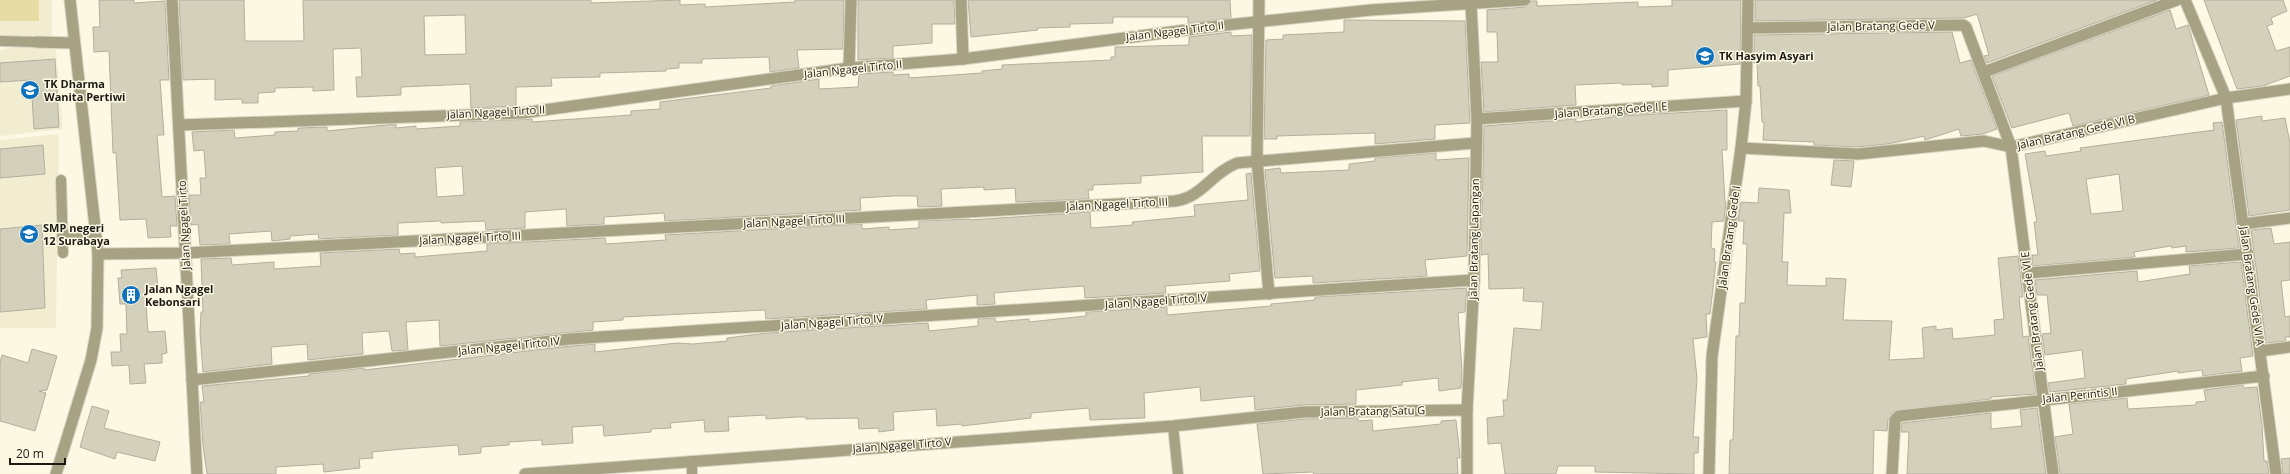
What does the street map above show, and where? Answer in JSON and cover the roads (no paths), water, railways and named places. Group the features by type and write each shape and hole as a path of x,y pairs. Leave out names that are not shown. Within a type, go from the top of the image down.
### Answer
{"street":[{"path":"56,474 91,360 97,328 98,254 70,0"},
{"name":"Jalan Ngagel Tirto","path":"172,0 180,124 185,253 197,474"},
{"path":"849,68 851,0"},
{"path":"960,0 963,59"},
{"path":"1259,0 1258,160 1269,294"},
{"name":"Jalan Ngagel Tirto II","path":"180,124 522,113 849,68 963,59 1260,21 1371,5 1471,5 1525,0"},
{"name":"Jalan Bratang Gede I","path":"1709,474 1712,356 1741,148 1746,101 1748,0"},
{"path":"1984,72 2177,0"},
{"name":"Jalan Bratang Gede VI A","path":"2185,0 2226,98 2261,351 2276,474"},
{"name":"Jalan Bratang Lapangan","path":"1466,474 1467,410 1474,280 1475,143 1477,119 1471,5"},
{"name":"Jalan Bratang Gede V","path":"1747,28 1963,25 1966,27 1984,72 2011,147"},
{"path":"36,42 74,43"},
{"name":"Jalan Bratang Gede VI B","path":"1741,148 1858,154 1984,141 2011,147 2226,98 2290,89"},
{"name":"Jalan Bratang Gede I E","path":"1477,119 1746,101"},
{"name":"Jalan Ngagel Tirto III","path":"98,254 185,253 1188,200 1196,195 1225,168 1237,163 1258,160 1475,143"},
{"name":"Jalan Bratang Gede VI E","path":"2011,147 2053,474"},
{"path":"2244,224 2290,218"},
{"path":"2028,273 2248,254"},
{"name":"Jalan Ngagel Tirto IV","path":"192,380 570,340 1474,280"},
{"path":"2261,351 2290,347"},
{"name":"Jalan Perintis II","path":"1892,474 1896,418 2043,399 2264,376"},
{"name":"Jalan Bratang Satu G","path":"1279,413 1467,410"},
{"name":"Jalan Ngagel Tirto V","path":"525,474 1173,426 1279,413"}],"lane":[{"path":"0,41 36,42"},
{"path":"61,180 63,253"},
{"path":"62,235 96,237"},
{"path":"1173,426 1178,474"},
{"path":"692,461 692,474"}],"place":[{"name":"TK Hasyim Asyari","path":"1705,56"},
{"name":"TK Dharma Wanita Pertiwi","path":"30,90"},
{"name":"SMP negeri 12 Surabaya","path":"29,234"},
{"name":"Jalan Ngagel Kebonsari","path":"131,295"}]}
